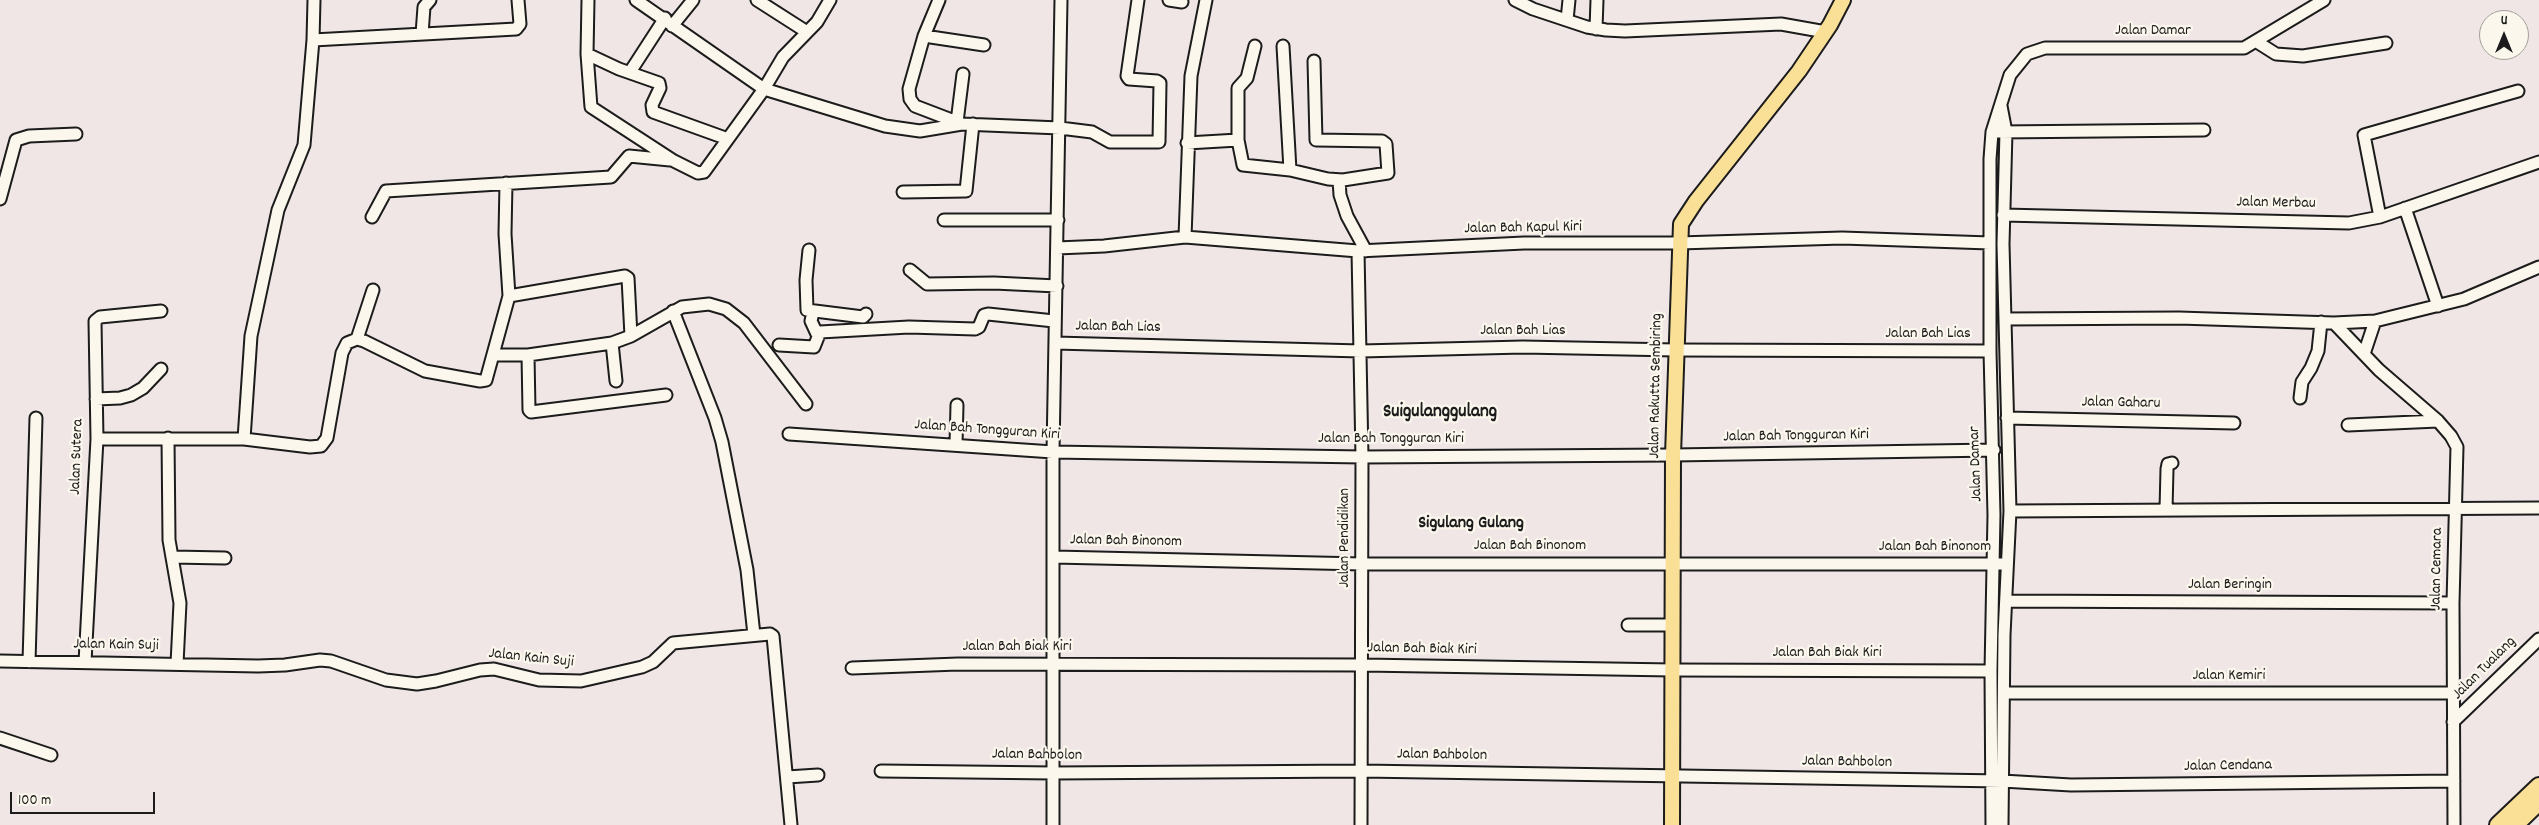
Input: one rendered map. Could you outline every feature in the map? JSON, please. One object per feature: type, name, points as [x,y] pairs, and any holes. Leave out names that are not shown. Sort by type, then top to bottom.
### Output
[{"type":"highway","points":[[2498,825],[2539,786]]},
{"type":"highway","points":[[2515,825],[2539,802]]},
{"type":"main road","name":"Jalan Rakutta Sembiring","points":[[1672,825],[1673,455],[1681,224],[1696,201],[1799,71],[1826,32],[1842,0]]},
{"type":"street","points":[[244,439],[251,336],[278,210],[304,145],[313,40],[314,0]]},
{"type":"street","points":[[422,34],[424,7],[430,0]]},
{"type":"street","points":[[313,40],[518,29],[520,24],[518,0]]},
{"type":"street","points":[[588,0],[587,54],[591,107],[695,173],[704,172],[764,89],[783,57],[822,15],[830,0]]},
{"type":"street","points":[[636,0],[764,89],[806,103],[902,129],[924,132],[964,123],[1060,128],[1092,132],[1110,142],[1160,142],[1160,83],[1157,81],[1129,79],[1127,76],[1138,0]]},
{"type":"street","points":[[630,72],[669,22],[693,0]]},
{"type":"street","points":[[757,0],[807,32]]},
{"type":"street","points":[[939,0],[924,36],[909,89],[910,99],[914,106],[964,123]]},
{"type":"street","points":[[1052,825],[1054,321],[1058,220],[1061,0]]},
{"type":"street","points":[[1169,0],[1182,2]]},
{"type":"street","points":[[1185,237],[1187,142],[1192,70],[1206,0]]},
{"type":"street","points":[[1516,0],[1566,20],[1596,29],[1625,31],[1781,24],[1826,32]]},
{"type":"street","points":[[1566,20],[1568,0]]},
{"type":"street","points":[[1596,29],[1597,0]]},
{"type":"street","name":"Jalan Damar","points":[[2002,825],[1997,781],[1991,671],[1994,450],[1990,351],[1990,243],[1992,132],[2010,75],[2027,54],[2045,48],[2244,48],[2258,42],[2324,0]]},
{"type":"street","points":[[924,36],[984,45]]},
{"type":"street","points":[[2258,42],[2276,54],[2303,56],[2386,43]]},
{"type":"street","points":[[1255,46],[1247,78],[1238,90],[1238,140],[1243,165],[1290,170],[1340,180],[1388,173],[1386,144],[1382,141],[1316,140],[1314,61]]},
{"type":"street","points":[[1283,46],[1290,170]]},
{"type":"street","points":[[587,54],[659,83],[660,88],[654,100],[652,112],[728,139]]},
{"type":"street","points":[[903,192],[966,190],[963,74]]},
{"type":"street","points":[[2380,217],[2364,136],[2518,91]]},
{"type":"street","name":"Jalan Damar","points":[[1992,825],[2004,693],[2006,564],[2010,511],[2003,215],[2006,132],[2001,104]]},
{"type":"street","points":[[1992,132],[2204,130]]},
{"type":"street","points":[[0,198],[16,140],[29,136],[76,134]]},
{"type":"street","points":[[1187,142],[1238,140]]},
{"type":"street","points":[[372,217],[386,191],[611,177],[624,159],[632,156],[674,161]]},
{"type":"street","name":"Jalan Merbau","points":[[2003,215],[2349,222],[2380,217],[2539,162]]},
{"type":"street","points":[[1340,180],[1340,195],[1362,251]]},
{"type":"street","points":[[96,439],[244,439],[310,447],[324,443],[328,438],[342,353],[347,344],[357,340],[364,341],[425,372],[480,381],[486,380],[509,296],[504,234],[506,183]]},
{"type":"street","points":[[2405,208],[2438,306]]},
{"type":"street","points":[[944,220],[1058,220]]},
{"type":"street","name":"Jalan Bah Kapul Kiri","points":[[1057,248],[1104,246],[1185,237],[1362,251],[1524,244],[1679,244],[1842,238],[1990,243]]},
{"type":"street","points":[[809,250],[806,280],[807,308],[809,312],[863,317],[866,314]]},
{"type":"street","name":"Jalan Pendidikan","points":[[1361,825],[1363,665],[1362,251]]},
{"type":"street","points":[[2006,320],[2178,318],[2334,323],[2375,321],[2464,300],[2539,267]]},
{"type":"street","points":[[910,270],[927,284],[994,283],[1056,286]]},
{"type":"street","points":[[509,296],[625,276],[628,278],[631,336]]},
{"type":"street","points":[[357,340],[374,290]]},
{"type":"street","points":[[494,356],[528,355],[612,343],[631,336],[673,311],[696,304],[709,304],[726,309],[744,324],[806,404]]},
{"type":"street","name":"Jalan Sutera","points":[[85,662],[96,439],[96,319],[161,311]]},
{"type":"street","points":[[673,311],[715,418],[722,442],[747,570],[754,635]]},
{"type":"street","points":[[779,345],[814,347],[817,345],[817,334],[811,321],[813,312]]},
{"type":"street","points":[[817,334],[820,332],[909,328],[975,329],[979,327],[984,315],[988,314],[1054,321]]},
{"type":"street","points":[[2364,354],[2375,321]]},
{"type":"street","points":[[2300,398],[2302,382],[2311,368],[2318,351],[2321,322]]},
{"type":"street","name":"Jalan Cemara","points":[[2334,323],[2379,370],[2438,421],[2451,436],[2457,447],[2453,603],[2454,825]]},
{"type":"street","points":[[612,343],[616,381]]},
{"type":"street","name":"Jalan Bah Lias","points":[[1055,343],[1361,351],[1523,348],[1990,351]]},
{"type":"street","points":[[528,355],[528,410],[531,412],[666,395]]},
{"type":"street","points":[[96,399],[120,398],[131,395],[143,388],[161,369]]},
{"type":"street","points":[[956,445],[958,404]]},
{"type":"street","points":[[29,662],[36,418]]},
{"type":"street","name":"Jalan Gaharu","points":[[2007,418],[2234,423]]},
{"type":"street","points":[[2348,425],[2438,421]]},
{"type":"street","points":[[2451,436],[2460,427]]},
{"type":"street","name":"Jalan Bah Tongguran Kiri","points":[[789,434],[1053,452],[1362,457],[1994,450]]},
{"type":"street","points":[[168,438],[169,540],[180,603],[177,664]]},
{"type":"street","points":[[2166,510],[2167,466],[2172,463]]},
{"type":"street","points":[[2010,511],[2539,508]]},
{"type":"street","name":"Jalan Bah Binonom","points":[[1054,557],[1362,564],[2006,564]]},
{"type":"street","points":[[172,558],[225,558]]},
{"type":"street","name":"Jalan Beringin","points":[[2006,601],[2453,603]]},
{"type":"street","points":[[1628,624],[1673,625]]},
{"type":"street","name":"Jalan Kain Suji","points":[[0,661],[282,665],[320,660],[331,661],[386,680],[417,684],[486,670],[539,680],[581,681],[642,667],[652,662],[673,643],[754,635],[773,636],[791,825]]},
{"type":"street","points":[[1992,635],[2004,635]]},
{"type":"street","name":"Jalan Tualang","points":[[2453,722],[2539,638]]},
{"type":"street","name":"Jalan Bah Biak Kiri","points":[[852,668],[958,664],[1363,665],[1672,670],[1991,671]]},
{"type":"street","name":"Jalan Kemiri","points":[[2004,693],[2454,693]]},
{"type":"street","points":[[0,738],[50,755]]},
{"type":"street","name":"Jalan Bahbolon","points":[[881,771],[1053,773],[1362,771],[1997,781]]},
{"type":"street","points":[[787,777],[818,775]]},
{"type":"street","name":"Jalan Cendana","points":[[1997,781],[2071,785],[2454,781]]},
{"type":"district","name":"Suigulanggulang","points":[[1440,413]]},
{"type":"district","name":"Sigulang Gulang","points":[[1471,525]]}]
